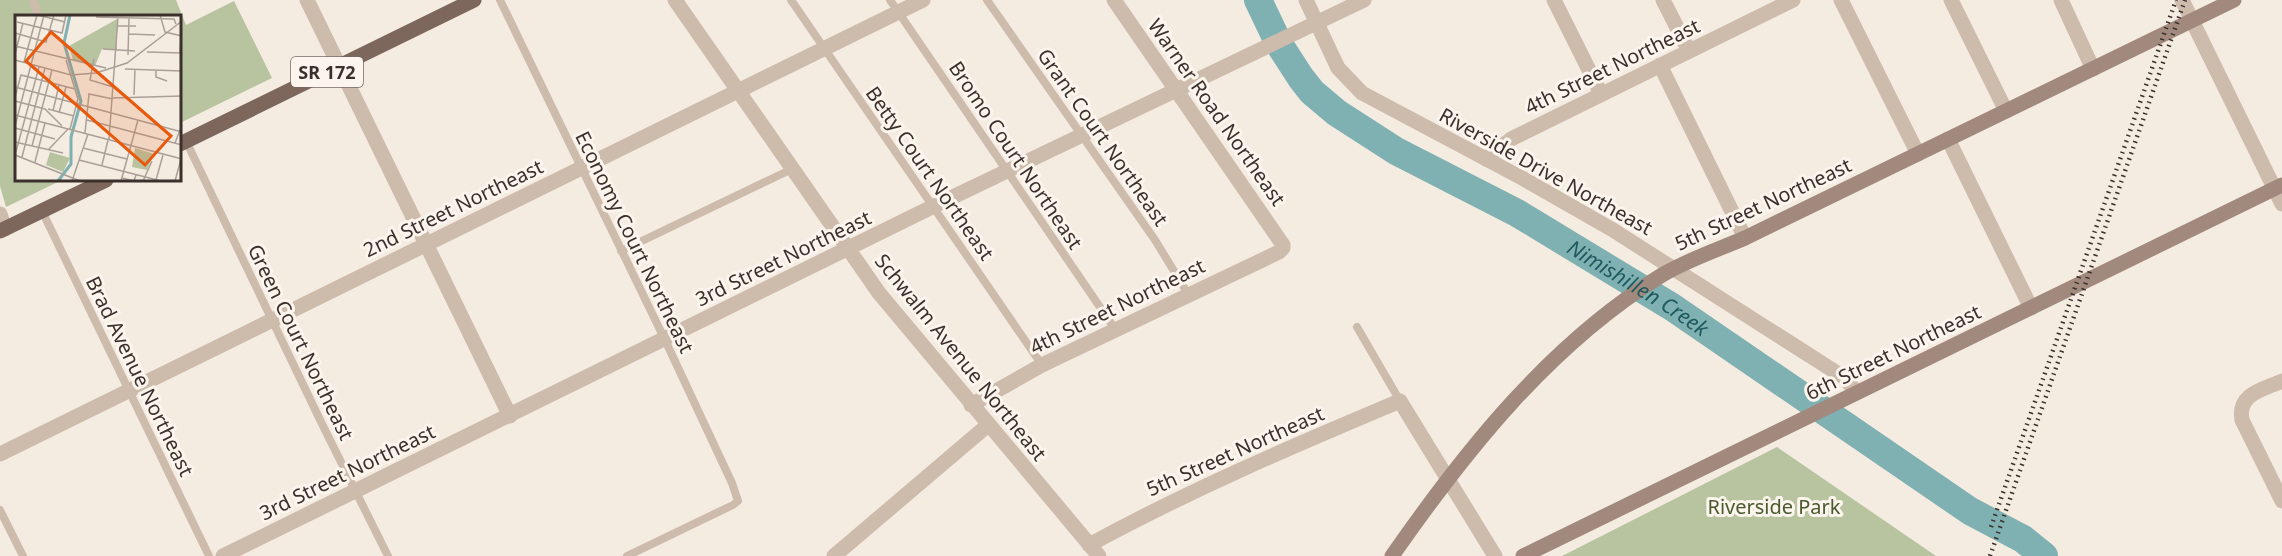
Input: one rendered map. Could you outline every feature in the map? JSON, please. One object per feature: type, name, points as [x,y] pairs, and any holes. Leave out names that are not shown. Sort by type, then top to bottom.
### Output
[{"type":"main road","name":"SR 172","points":[[183,142],[474,0]]},
{"type":"main road","name":"5th Street Northeast","points":[[1392,556],[1513,400],[1608,314],[1668,272],[1745,238],[2234,0]]},
{"type":"main road","points":[[1,223],[42,211],[98,182]]},
{"type":"main road","name":"6th Street Northeast","points":[[1522,556],[2278,186]]},
{"type":"street","points":[[307,0],[510,416]]},
{"type":"street","name":"Schwalm Avenue Northeast","points":[[675,0],[847,250],[971,405],[1094,550]]},
{"type":"street","name":"2nd Street Northeast","points":[[0,454],[825,49],[894,6],[923,0]]},
{"type":"street","name":"Warner Road Northeast","points":[[1114,0],[1283,244],[1283,248]]},
{"type":"street","name":"Riverside Drive Northeast","points":[[1306,0],[1311,26],[1338,68],[1362,93],[1593,219],[1668,272],[1845,378],[1852,394]]},
{"type":"street","name":"3rd Street Northeast","points":[[224,556],[934,206],[1364,0]]},
{"type":"street","points":[[1554,0],[1601,94]]},
{"type":"street","points":[[1663,0],[1689,51]]},
{"type":"street","name":"4th Street Northeast","points":[[1486,159],[1511,139],[1792,0]]},
{"type":"street","points":[[1841,0],[1918,154]]},
{"type":"street","points":[[1951,0],[2006,111]]},
{"type":"street","points":[[2061,0],[2093,69]]},
{"type":"street","points":[[2182,0],[2278,186],[2282,204]]},
{"type":"street","points":[[1660,65],[1745,238]]},
{"type":"street","points":[[1948,139],[2031,308]]},
{"type":"street","name":"4th Street Northeast","points":[[971,405],[1042,365],[1279,252],[1283,248]]},
{"type":"street","points":[[2282,381],[2247,398],[2240,410],[2242,420],[2282,501]]},
{"type":"street","points":[[1400,401],[1495,556]]},
{"type":"street","name":"5th Street Northeast","points":[[1094,550],[1147,513],[1249,465],[1400,401]]},
{"type":"street","points":[[834,556],[988,425]]},
{"type":"lane","points":[[33,0],[38,15]]},
{"type":"lane","name":"Economy Court Northeast","points":[[500,0],[665,340],[732,483],[738,501],[734,505],[627,556]]},
{"type":"lane","name":"Betty Court Northeast","points":[[791,0],[1042,365]]},
{"type":"lane","name":"Grant Court Northeast","points":[[987,0],[1155,240],[1188,294]]},
{"type":"lane","name":"Bromo Court Northeast","points":[[894,6],[1115,329]]},
{"type":"lane","name":"Green Court Northeast","points":[[183,142],[388,556]]},
{"type":"lane","points":[[621,251],[792,169]]},
{"type":"lane","name":"Brad Avenue Northeast","points":[[42,211],[209,556]]},
{"type":"lane","points":[[1357,327],[1400,401]]},
{"type":"lane","points":[[0,510],[23,556]]},
{"type":"green space","points":[[0,0],[176,0],[182,15],[15,15],[15,182],[58,182],[6,207],[0,186]]},
{"type":"green space","points":[[234,1],[272,78],[182,122],[182,15],[186,25]]},
{"type":"green space","name":"Riverside Park","points":[[1777,447],[1936,556],[1562,556]]},
{"type":"waterway","name":"Nimishillen Creek","points":[[1258,0],[1279,44],[1301,78],[1312,92],[1337,113],[1396,151],[1517,213],[1672,307],[1970,511],[2023,539],[2044,556]]},
{"type":"railway","points":[[1991,527],[2176,0]]},
{"type":"railway","points":[[1990,556],[2185,0]]}]
